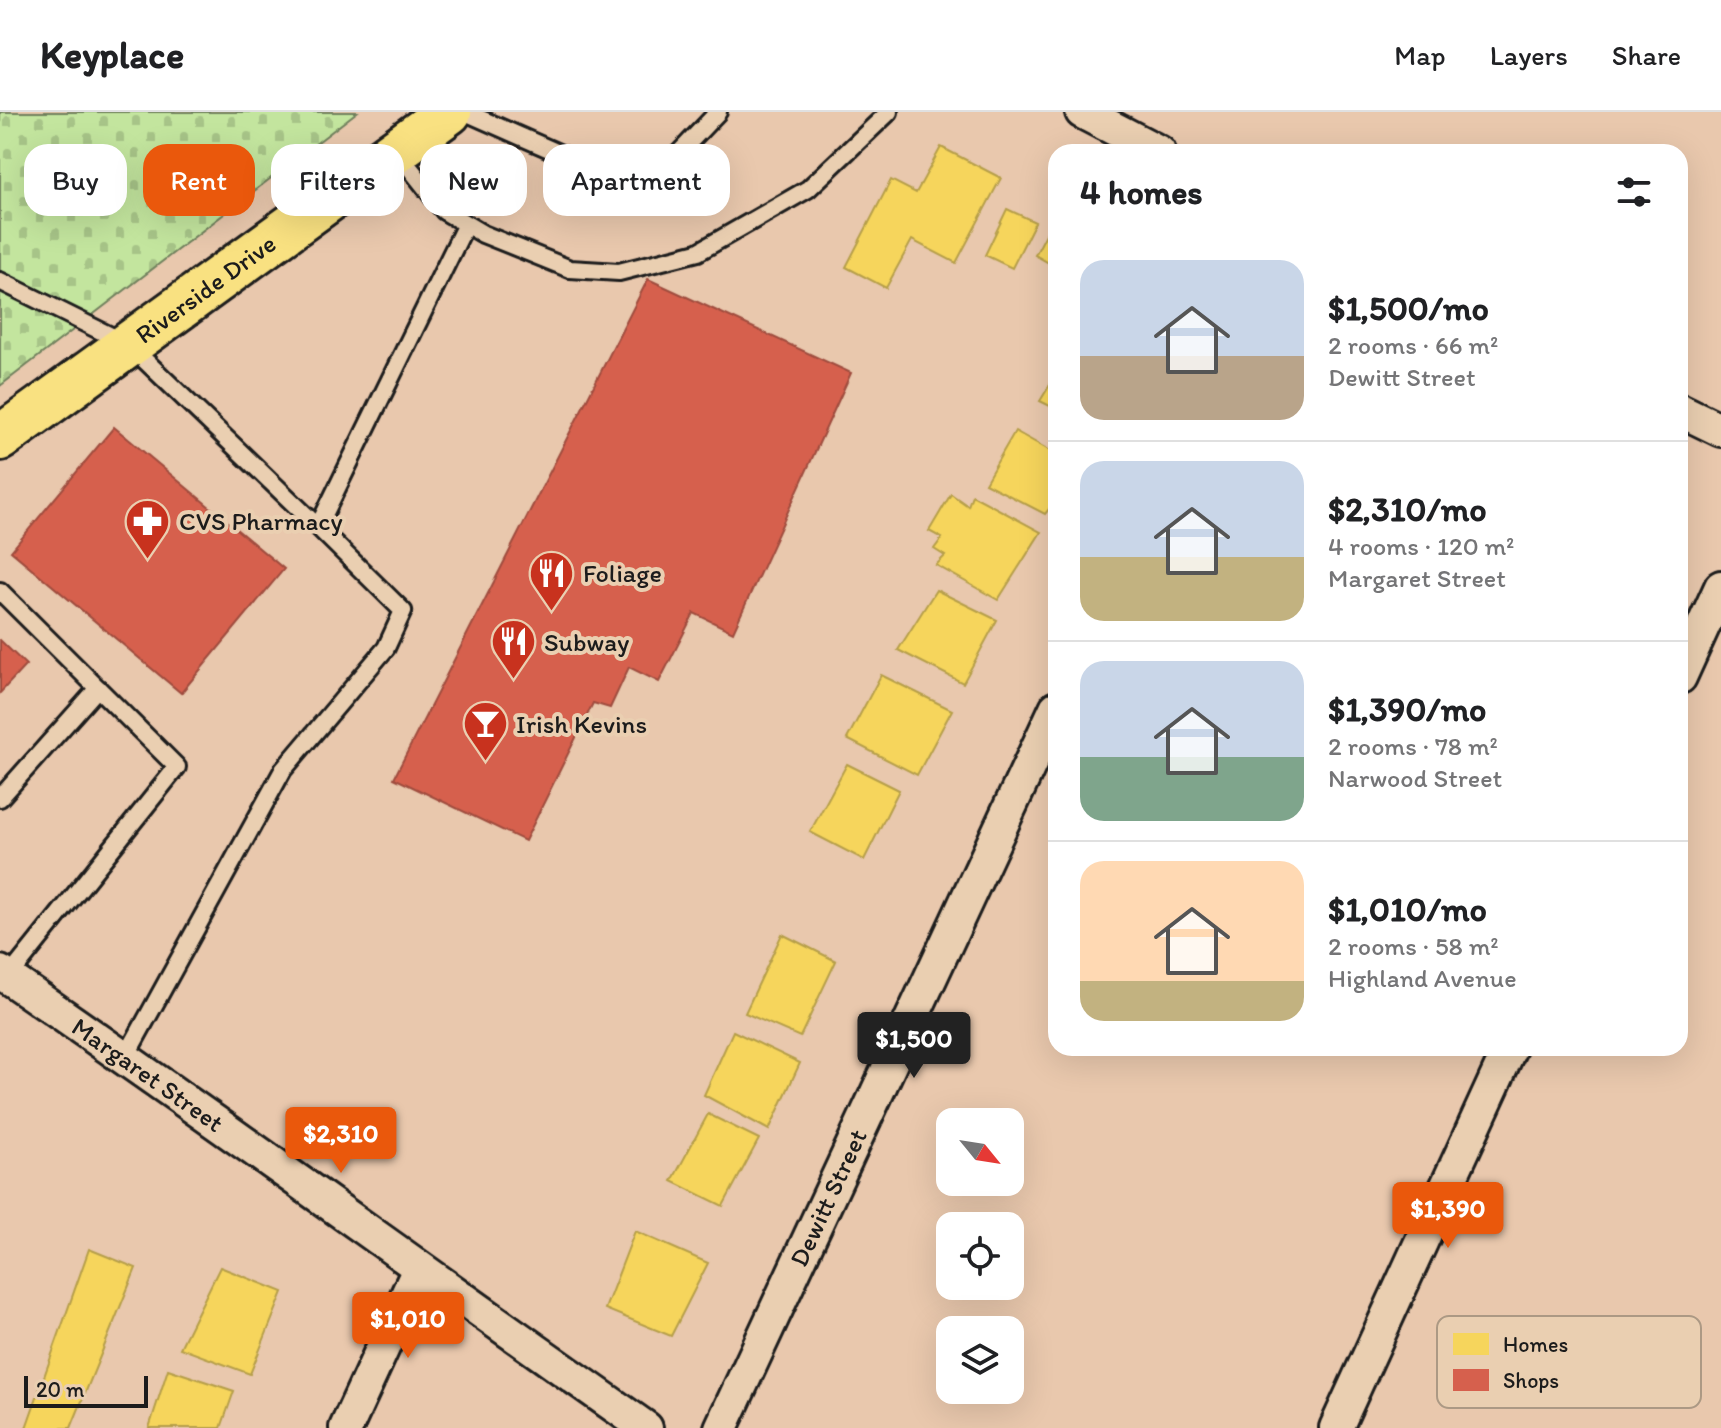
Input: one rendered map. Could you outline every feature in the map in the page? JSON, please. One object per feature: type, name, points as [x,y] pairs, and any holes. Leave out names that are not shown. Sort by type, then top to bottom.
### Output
[{"type":"main road","name":"Riverside Drive","points":[[404,145],[449,112]]},
{"type":"main road","name":"Riverside Drive","points":[[0,438],[307,216]]},
{"type":"street","points":[[1082,112],[1144,144]]},
{"type":"street","points":[[1688,414],[1721,430]]},
{"type":"street","points":[[1688,659],[1721,587]]},
{"type":"street","name":"Dewitt Street","points":[[721,1428],[1048,725]]},
{"type":"street","name":"Margaret Street","points":[[4,975],[646,1428]]},
{"type":"street","points":[[1336,1428],[1506,1056]]},
{"type":"street","points":[[346,1428],[419,1269]]},
{"type":"lane","points":[[465,112],[611,176],[660,173],[718,112]]},
{"type":"lane","points":[[404,161],[444,211],[466,224],[570,269],[619,272],[698,252],[808,189],[889,112]]},
{"type":"lane","points":[[318,527],[466,224]]},
{"type":"lane","points":[[0,281],[129,345],[403,611],[386,648],[283,770],[125,1058]]},
{"type":"lane","points":[[0,591],[177,767],[4,975]]},
{"type":"lane","points":[[0,798],[98,688]]},
{"type":"green space","points":[[0,112],[357,112],[315,144],[271,144],[271,178],[255,190],[255,144],[143,144],[143,216],[221,216],[0,386]]},
{"type":"building: Homes","points":[[941,147],[1001,178],[956,263],[912,240],[886,288],[846,267],[891,180],[916,193]]},
{"type":"building: Homes","points":[[1007,209],[1035,222],[1012,268],[985,255]]},
{"type":"building: Homes","points":[[1048,230],[1048,262],[1035,255]]},
{"type":"building: Homes","points":[[1048,388],[1048,405],[1040,401]]},
{"type":"building: Homes","points":[[1015,431],[1048,450],[1048,510],[1045,514],[985,483]]},
{"type":"building: Homes","points":[[951,494],[968,506],[972,495],[1041,532],[998,600],[936,565],[945,556],[934,549],[942,538],[929,531]]},
{"type":"building: Homes","points":[[936,590],[997,620],[963,683],[898,650]]},
{"type":"building: Homes","points":[[881,675],[952,710],[917,775],[847,739]]},
{"type":"building: Homes","points":[[847,764],[899,790],[864,860],[810,832]]},
{"type":"building: Homes","points":[[782,934],[836,961],[800,1037],[745,1013]]},
{"type":"building: Homes","points":[[733,1031],[800,1063],[769,1130],[704,1095]]},
{"type":"building: Homes","points":[[708,1114],[759,1139],[723,1206],[672,1181]]},
{"type":"building: Homes","points":[[635,1231],[708,1263],[671,1336],[605,1309]]},
{"type":"building: Homes","points":[[89,1249],[136,1268],[71,1428],[26,1428]]},
{"type":"building: Homes","points":[[220,1267],[283,1292],[250,1374],[180,1348]]},
{"type":"building: Homes","points":[[168,1369],[234,1391],[221,1428],[149,1428]]},
{"type":"building: Shops","points":[[648,279],[851,373],[733,632],[694,613],[659,682],[629,667],[610,708],[593,703],[525,841],[394,778]]},
{"type":"building: Shops","name":"CVS Pharmacy","points":[[114,427],[284,569],[181,693],[11,551]]},
{"type":"building: Shops","points":[[0,640],[26,665],[0,693]]},
{"type":"place","name":"CVS Pharmacy","points":[[148,560]]},
{"type":"place","name":"Foliage","points":[[552,612]]},
{"type":"place","name":"Subway","points":[[513,681]]},
{"type":"place","name":"Irish Kevins","points":[[485,763]]}]
